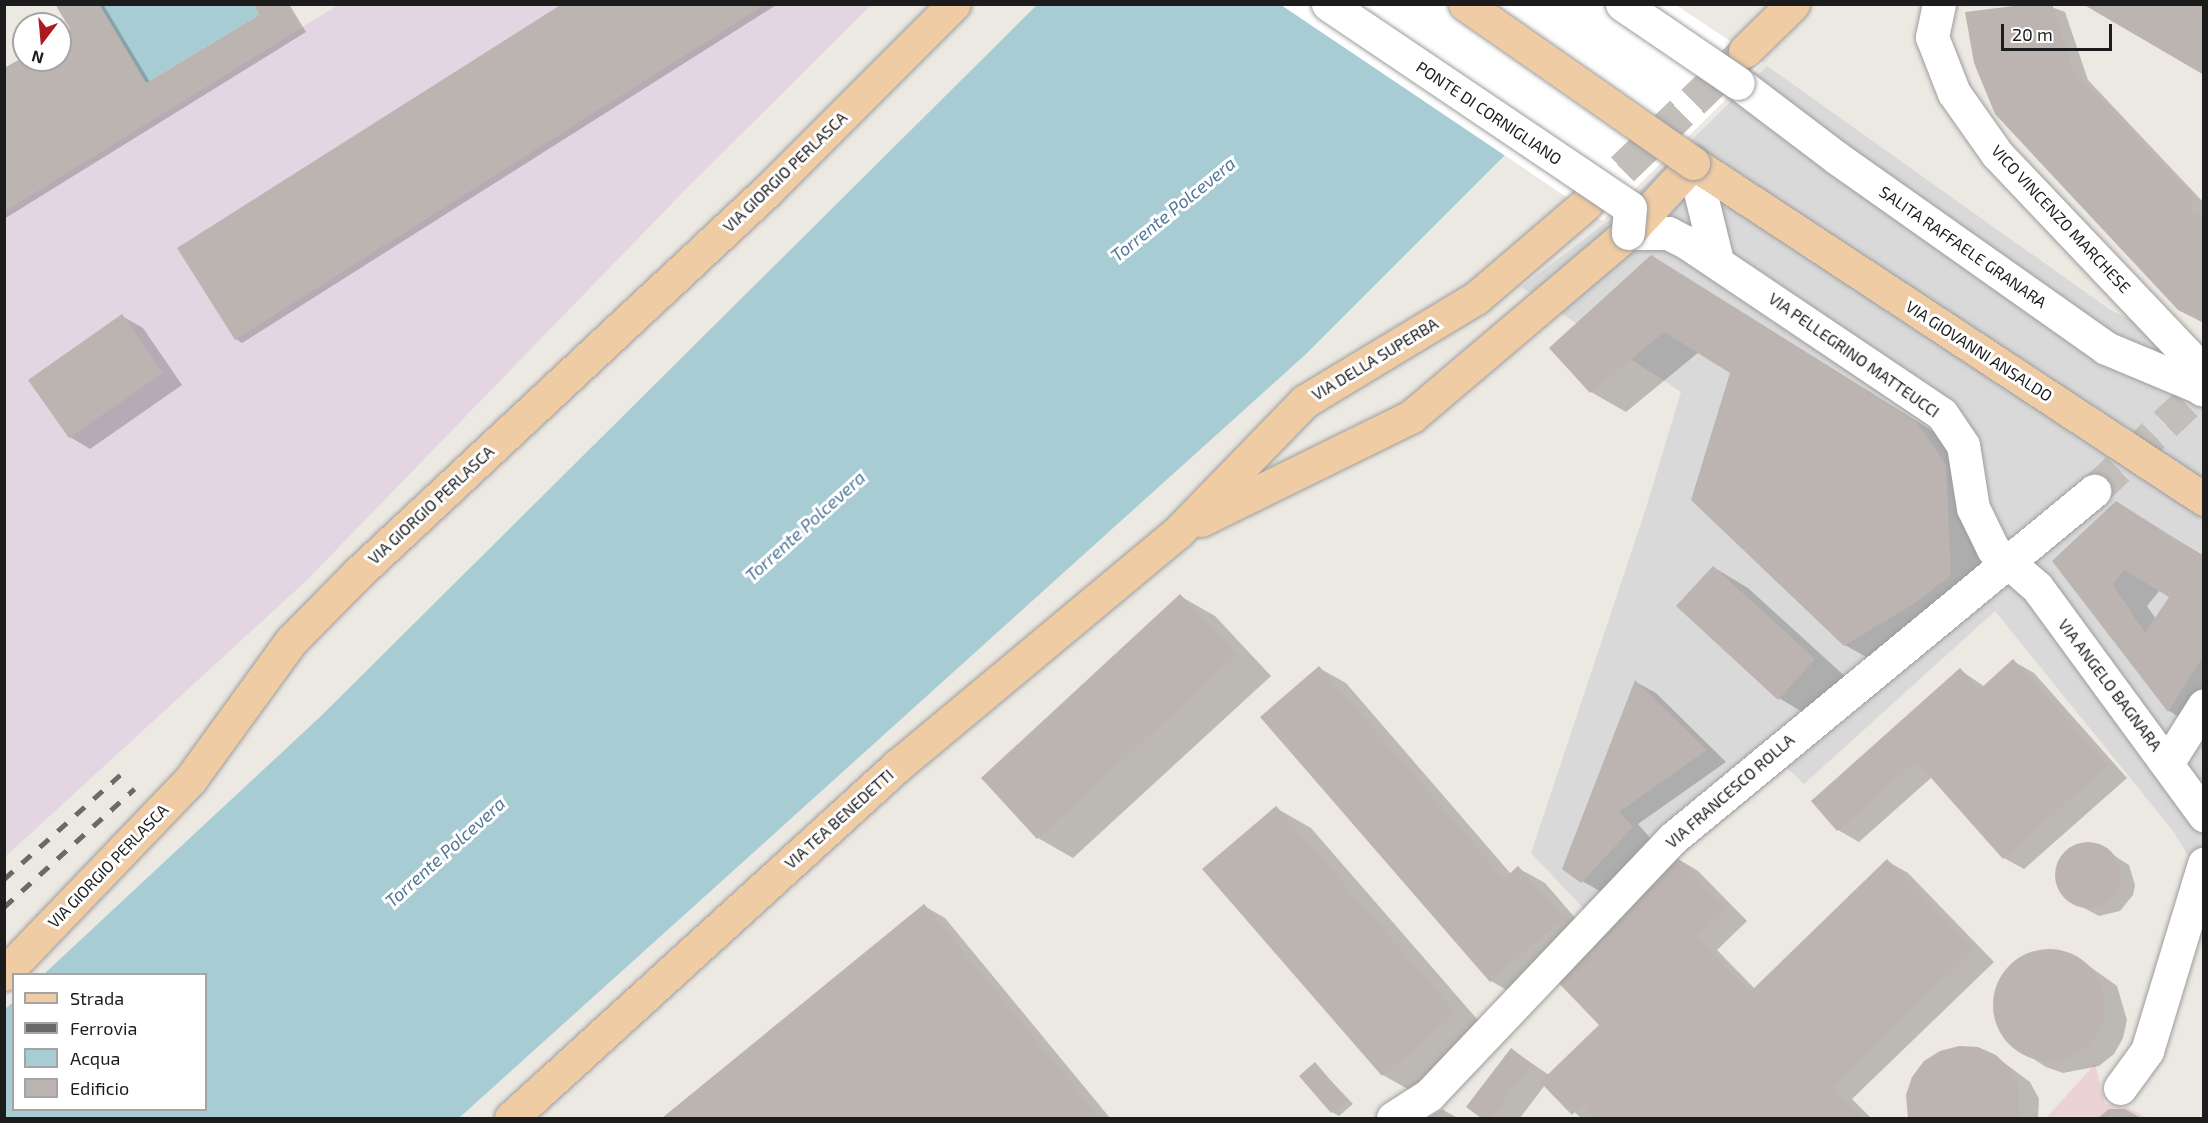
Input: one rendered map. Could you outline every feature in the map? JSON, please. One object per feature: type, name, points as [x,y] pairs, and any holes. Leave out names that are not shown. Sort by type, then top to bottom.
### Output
[{"type":"main road","name":"VIA GIORGIO PERLASCA","points":[[892,67],[926,4]]},
{"type":"main road","name":"VIA GIORGIO PERLASCA","points":[[4,974],[190,780],[291,641],[358,573],[767,191],[954,4]]},
{"type":"main road","points":[[1178,532],[1412,416],[1628,233],[1693,163],[1466,4]]},
{"type":"main road","points":[[1745,51],[1793,4]]},
{"type":"main road","name":"VIA GIOVANNI ANSALDO","points":[[1693,163],[2204,499]]},
{"type":"main road","name":"VIA DELLA SUPERBA","points":[[1178,532],[1305,401],[1476,298],[1587,203]]},
{"type":"main road","name":"VIA TEA BENEDETTI","points":[[511,1119],[897,766],[1178,532]]},
{"type":"street","name":"PONTE DI CORNIGLIANO","points":[[1328,4],[1630,208],[1628,233]]},
{"type":"street","name":"SALITA RAFFAELE GRANARA","points":[[1622,4],[1738,83],[1837,158],[2106,348],[2197,394]]},
{"type":"street","name":"VICO VINCENZO MARCHESE","points":[[1939,4],[1932,37],[1954,93],[1997,154],[2196,364],[2197,394]]},
{"type":"street","points":[[1693,163],[1717,261]]},
{"type":"street","name":"VIA PELLEGRINO MATTEUCCI","points":[[1628,233],[1668,233],[1717,261],[1942,414],[1963,445],[1973,508],[1993,549],[2008,565]]},
{"type":"street","name":"VIA FRANCESCO ROLLA","points":[[1393,1119],[1429,1095],[1673,838],[1747,774],[2008,565],[2094,491]]},
{"type":"street","name":"VIA ANGELO BAGNARA","points":[[2008,565],[2037,587],[2168,762],[2204,814]]},
{"type":"street","points":[[2168,762],[2204,705]]},
{"type":"street","points":[[2120,1088],[2148,1051],[2204,863]]},
{"type":"shaded area","points":[[338,5],[871,5],[685,190],[306,581],[5,857],[5,211]]},
{"type":"shaded area","points":[[1767,66],[2109,309],[2203,353],[2203,880],[2173,831],[1995,611],[1804,784],[1787,768],[1678,858],[1603,929],[1531,853],[1647,505],[1681,392],[1521,287],[1612,218]]},
{"type":"shaded area","points":[[2095,1064],[2105,1104],[2127,1107],[2147,1118],[2046,1118]]},
{"type":"water","points":[[99,5],[253,5],[259,15],[146,83]]},
{"type":"water","name":"Torrente Polcevera","points":[[1037,5],[1655,5],[1306,354],[459,1118],[5,1118],[4,1010],[12,1003],[12,1111],[207,1111],[207,973],[45,973],[321,716]]},
{"type":"pier","points":[[1281,5],[1676,5],[1763,63],[1602,221]]},
{"type":"building","points":[[55,4],[99,4],[146,83],[259,15],[253,4],[286,4],[301,28],[4,212],[4,68],[12,64],[12,72],[72,72],[72,12],[60,12]]},
{"type":"building","points":[[562,4],[766,4],[235,340],[177,248]]},
{"type":"building","points":[[2030,4],[2052,4],[2074,71],[2193,197],[2191,211],[2204,220],[2204,323],[2178,310],[1995,114],[1974,63],[1965,12]]},
{"type":"building","points":[[2087,4],[2204,4],[2204,75],[2086,6]]},
{"type":"building","points":[[1651,255],[1916,421],[1946,465],[1951,575],[1918,601],[1844,646],[1691,500],[1730,373],[1664,332],[1590,393],[1549,348]]},
{"type":"building","points":[[122,314],[163,373],[69,438],[28,380]]},
{"type":"building","points":[[2116,501],[2204,557],[2204,655],[2168,712],[2052,561]],"holes":[[[2124,570],[2169,597],[2145,633],[2113,585]]]},
{"type":"building","points":[[1713,566],[1815,659],[1778,700],[1676,606]]},
{"type":"building","points":[[1180,594],[1237,655],[1037,839],[981,778]]},
{"type":"building","points":[[2013,659],[2108,765],[2003,859],[1916,761],[1837,831],[1811,801],[1960,668],[1979,690]]},
{"type":"building","points":[[1319,666],[1504,879],[1518,866],[1564,918],[1490,982],[1260,717]]},
{"type":"building","points":[[1635,680],[1707,750],[1619,812],[1633,827],[1581,883],[1562,869]]},
{"type":"building","points":[[1276,806],[1456,1013],[1382,1076],[1202,869]]},
{"type":"building","points":[[2094,842],[2112,851],[2119,862],[2121,875],[2119,888],[2112,899],[2101,906],[2082,908],[2064,899],[2057,888],[2055,869],[2064,851],[2075,844]]},
{"type":"building","points":[[1678,858],[1727,909],[1697,937],[1750,992],[1887,859],[1975,949],[1833,1086],[1864,1118],[1595,1118],[1582,1105],[1572,1115],[1540,1082],[1599,1025],[1553,977]]},
{"type":"building","points":[[924,904],[1100,1118],[662,1118]]},
{"type":"building","points":[[2049,949],[2071,953],[2089,965],[2101,983],[2105,1005],[2101,1027],[2089,1045],[2071,1057],[2049,1061],[2027,1057],[2009,1045],[1997,1027],[1993,1005],[1997,983],[2009,965],[2027,953]]},
{"type":"building","points":[[1959,1046],[1978,1047],[1996,1055],[2010,1069],[2019,1086],[2019,1118],[1908,1118],[1906,1095],[1912,1077],[1924,1061],[1940,1051]]},
{"type":"building","points":[[1511,1048],[1532,1064],[1491,1118],[1481,1118],[1466,1107]]},
{"type":"building","points":[[1315,1062],[1347,1100],[1331,1113],[1299,1076]]},
{"type":"building","points":[[1443,1109],[1450,1118],[1428,1118]]},
{"type":"building","points":[[2109,1109],[2125,1109],[2141,1118],[2098,1118]]},
{"type":"tunnel","points":[[1587,203],[1744,52]]},
{"type":"tunnel","points":[[2094,491],[2186,404]]},
{"type":"railway","points":[[4,879],[120,775]]},
{"type":"railway","points":[[4,907],[134,789]]}]
